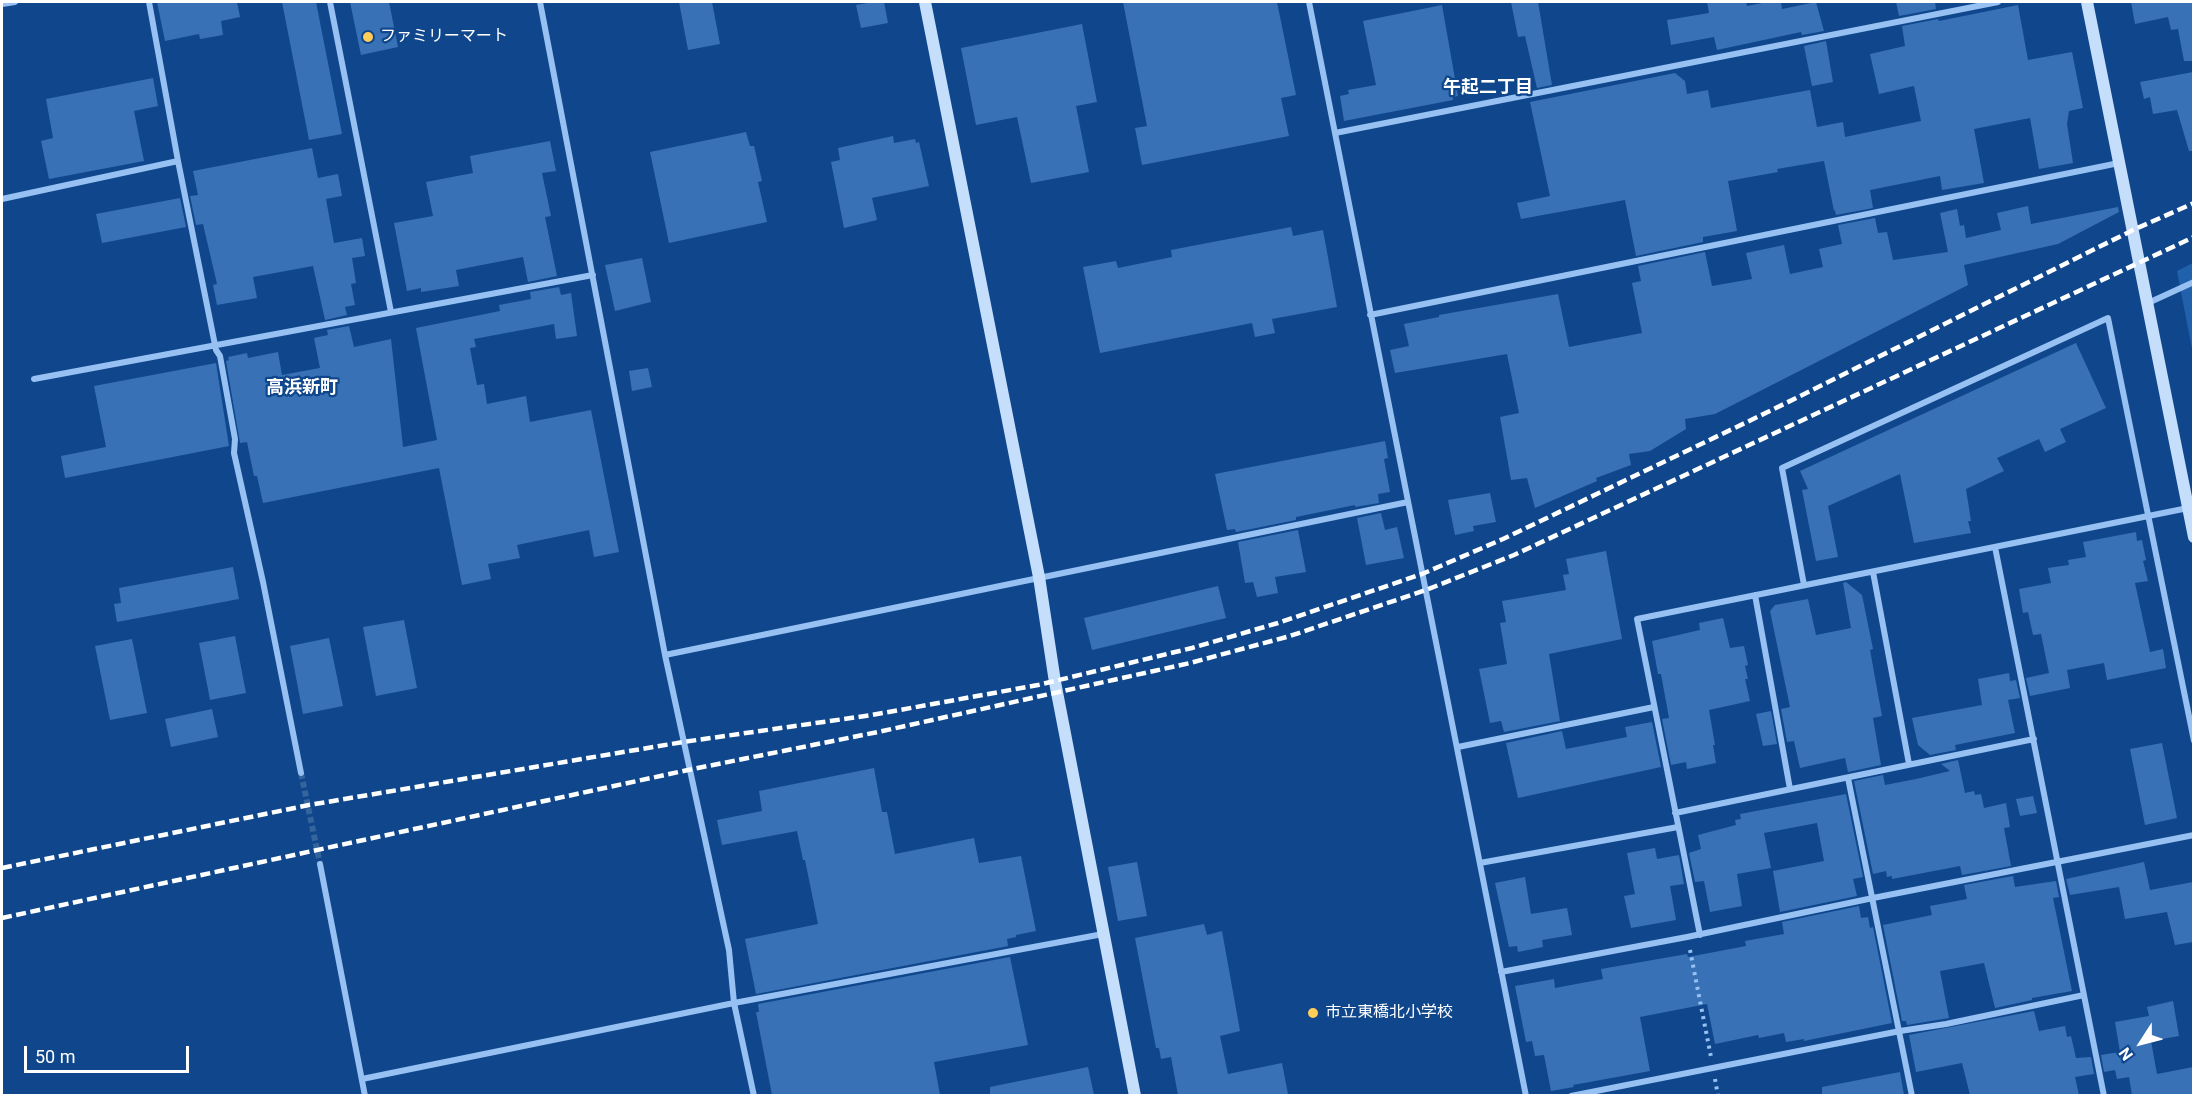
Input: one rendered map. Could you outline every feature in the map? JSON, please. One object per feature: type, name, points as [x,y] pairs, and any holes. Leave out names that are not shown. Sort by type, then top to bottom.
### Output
[{"type":"street","points":[[2,4],[15,2]]},
{"type":"street","points":[[149,2],[178,161],[215,345],[220,356],[233,429],[234,453],[302,773]]},
{"type":"street","points":[[330,2],[391,312]]},
{"type":"street","points":[[540,2],[665,655],[729,950],[734,1003],[754,1095]]},
{"type":"street","points":[[925,2],[1039,577],[1055,682],[1106,934],[1135,1095]]},
{"type":"street","points":[[1310,2],[1370,315],[1527,1095]]},
{"type":"street","points":[[1335,133],[1998,2]]},
{"type":"street","points":[[2087,2],[2193,537]]},
{"type":"street","points":[[2,199],[178,161]]},
{"type":"street","points":[[1370,315],[2119,163]]},
{"type":"street","points":[[34,379],[593,275]]},
{"type":"street","points":[[2147,303],[2193,282]]},
{"type":"street","points":[[1804,585],[1782,468],[2108,318],[2193,741]]},
{"type":"street","points":[[665,655],[1408,502]]},
{"type":"street","points":[[1700,934],[1637,620],[2188,508]]},
{"type":"street","points":[[1995,547],[2104,1095]]},
{"type":"street","points":[[1873,572],[1909,764]]},
{"type":"street","points":[[1755,595],[1790,789]]},
{"type":"street","points":[[1458,747],[1654,706]]},
{"type":"street","points":[[1675,813],[2034,739]]},
{"type":"street","points":[[1848,778],[1912,1095]]},
{"type":"street","points":[[1480,863],[1678,826]]},
{"type":"street","points":[[1501,972],[2193,835]]},
{"type":"street","points":[[320,864],[365,1095]]},
{"type":"street","points":[[362,1078],[734,1003],[1106,934]]},
{"type":"street","points":[[1570,1095],[1946,1024],[2084,995]]},
{"type":"path","points":[[1687,937],[1718,1095]]},
{"type":"shaded area","points":[[2193,263],[2193,354],[2177,271]]},
{"type":"building","points":[[157,2],[237,2],[240,17],[221,21],[223,35],[200,39],[199,34],[165,41]]},
{"type":"building","points":[[282,2],[316,2],[342,134],[309,140]]},
{"type":"building","points":[[350,2],[389,2],[398,47],[361,55]]},
{"type":"building","points":[[679,2],[712,2],[720,44],[688,50]]},
{"type":"building","points":[[884,2],[888,23],[861,28],[856,5]]},
{"type":"building","points":[[1123,2],[1277,2],[1296,95],[1281,98],[1289,136],[1142,165],[1135,128],[1147,126]]},
{"type":"building","points":[[1511,2],[1538,2],[1552,85],[1537,88],[1525,36],[1518,37]]},
{"type":"building","points":[[1707,2],[1746,2],[1747,6],[1781,2],[1782,9],[1816,2],[1824,31],[1802,35],[1801,32],[1717,50],[1714,37],[1671,45],[1667,20],[1709,13]]},
{"type":"building","points":[[1896,2],[1935,2],[1936,9],[1899,16]]},
{"type":"building","points":[[2131,2],[2193,2],[2193,61],[2184,61],[2178,29],[2171,30],[2168,17],[2135,24]]},
{"type":"building","points":[[1442,5],[1458,96],[1453,97],[1453,100],[1344,121],[1340,96],[1349,94],[1348,90],[1376,85],[1363,21]]},
{"type":"building","points":[[2018,5],[2028,60],[2072,52],[2083,108],[2069,111],[2067,124],[2073,163],[2039,169],[2030,118],[1974,129],[1984,183],[1942,190],[1940,176],[1870,190],[1873,208],[1836,215],[1824,161],[1777,169],[1778,172],[1728,181],[1737,231],[1703,237],[1703,242],[1636,256],[1625,200],[1521,219],[1517,203],[1550,196],[1530,102],[1675,73],[1685,81],[1687,94],[1708,90],[1711,108],[1810,90],[1817,127],[1843,122],[1845,137],[1921,121],[1914,86],[1879,94],[1870,54],[1905,46],[1902,26]]},
{"type":"building","points":[[1082,24],[1097,102],[1076,106],[1089,172],[1031,183],[1017,117],[976,125],[961,48]]},
{"type":"building","points":[[1826,41],[1833,82],[1812,86],[1804,46]]},
{"type":"building","points":[[2193,72],[2193,151],[2189,151],[2177,110],[2153,114],[2150,97],[2144,99],[2140,82]]},
{"type":"building","points":[[153,78],[158,106],[134,111],[144,161],[49,179],[41,141],[53,138],[46,99]]},
{"type":"building","points":[[746,132],[750,146],[754,146],[762,181],[758,182],[767,222],[669,243],[650,152]]},
{"type":"building","points":[[893,136],[894,143],[915,139],[916,143],[919,142],[929,186],[872,198],[877,220],[844,228],[831,162],[840,160],[838,148]]},
{"type":"building","points":[[550,141],[556,171],[542,173],[551,216],[545,217],[557,276],[528,282],[523,257],[456,270],[459,286],[421,292],[421,288],[407,291],[394,223],[433,216],[426,182],[473,173],[470,156]]},
{"type":"building","points":[[312,148],[318,178],[338,174],[342,196],[326,199],[334,243],[362,238],[365,256],[352,258],[356,283],[351,284],[355,305],[345,307],[347,315],[325,320],[313,266],[253,277],[257,298],[217,305],[213,285],[217,284],[203,224],[196,225],[190,196],[198,195],[193,171]]},
{"type":"building","points":[[180,198],[186,227],[102,243],[96,214]]},
{"type":"building","points":[[2028,206],[2031,224],[2118,207],[2119,212],[2058,244],[1964,265],[1968,285],[1715,414],[1685,419],[1686,429],[1650,451],[1629,454],[1631,465],[1596,478],[1597,481],[1535,508],[1527,478],[1511,480],[1500,417],[1519,413],[1507,354],[1395,373],[1390,350],[1409,346],[1404,324],[1439,317],[1439,315],[1558,294],[1569,347],[1642,333],[1632,283],[1641,281],[1638,266],[1705,252],[1712,286],[1752,279],[1746,253],[1784,245],[1790,274],[1823,267],[1819,249],[1842,244],[1838,225],[1875,218],[1878,233],[1887,232],[1893,260],[1948,252],[1940,213],[1957,209],[1960,226],[1964,225],[1966,238],[2001,230],[1997,213]]},
{"type":"building","points":[[1291,227],[1293,236],[1323,230],[1337,307],[1272,319],[1275,333],[1255,337],[1252,323],[1100,353],[1083,267],[1116,261],[1118,268],[1172,257],[1171,250]]},
{"type":"building","points":[[642,258],[651,302],[615,311],[605,265]]},
{"type":"building","points":[[559,287],[561,295],[571,293],[577,336],[556,339],[554,324],[474,339],[476,347],[470,348],[477,385],[484,384],[487,404],[526,396],[530,422],[591,410],[619,552],[594,557],[589,530],[517,545],[520,558],[488,564],[491,579],[462,585],[439,468],[263,503],[257,476],[254,476],[247,442],[240,443],[226,361],[229,360],[228,357],[247,353],[248,358],[278,352],[282,375],[320,368],[314,338],[328,335],[327,330],[349,326],[354,347],[391,339],[403,447],[437,440],[416,328],[500,311],[499,305],[531,299],[530,292]]},
{"type":"building","points":[[2076,343],[2106,408],[2060,429],[2066,442],[2045,452],[2039,439],[1997,458],[2004,471],[1966,489],[1971,533],[1914,543],[1900,474],[1828,506],[1838,557],[1816,561],[1802,490],[1808,489],[1800,471]]},
{"type":"building","points":[[216,363],[229,446],[65,478],[61,456],[106,447],[94,386]]},
{"type":"building","points":[[648,368],[652,387],[632,391],[629,371]]},
{"type":"building","points":[[1385,441],[1388,458],[1384,459],[1390,492],[1378,494],[1379,503],[1355,507],[1355,505],[1236,532],[1235,529],[1227,530],[1215,474]]},
{"type":"building","points":[[1490,493],[1496,522],[1473,526],[1474,531],[1455,535],[1448,500]]},
{"type":"building","points":[[1381,513],[1385,530],[1397,527],[1404,558],[1366,565],[1357,518]]},
{"type":"building","points":[[1298,530],[1306,572],[1275,577],[1278,593],[1257,597],[1253,582],[1245,583],[1238,542]]},
{"type":"building","points":[[2136,532],[2137,541],[2142,540],[2146,560],[2143,561],[2148,581],[2135,583],[2150,652],[2163,649],[2166,668],[2107,680],[2104,663],[2067,670],[2070,688],[2030,696],[2026,678],[2049,673],[2041,634],[2033,635],[2028,612],[2023,613],[2019,589],[2051,583],[2048,568],[2069,565],[2068,560],[2086,557],[2083,542]]},
{"type":"building","points":[[1606,551],[1622,639],[1549,654],[1560,721],[1504,732],[1501,721],[1490,723],[1479,669],[1507,664],[1500,623],[1506,622],[1502,601],[1566,590],[1563,575],[1569,574],[1566,559]]},
{"type":"building","points":[[233,567],[239,599],[117,622],[114,604],[121,603],[119,588]]},
{"type":"building","points":[[1846,582],[1862,595],[1873,649],[1870,650],[1882,716],[1873,718],[1881,765],[1848,772],[1845,758],[1800,768],[1794,741],[1787,742],[1781,709],[1790,707],[1770,611],[1775,605],[1808,599],[1816,635],[1851,628],[1843,583]]},
{"type":"building","points":[[1218,586],[1226,618],[1092,650],[1084,618]]},
{"type":"building","points":[[1723,618],[1730,648],[1744,646],[1748,665],[1745,666],[1748,679],[1745,679],[1750,701],[1709,710],[1716,763],[1687,769],[1686,762],[1671,765],[1662,719],[1669,718],[1652,641],[1700,630],[1699,623]]},
{"type":"building","points":[[404,620],[417,688],[376,696],[363,627]]},
{"type":"building","points":[[235,636],[246,693],[210,700],[199,643]]},
{"type":"building","points":[[329,638],[343,706],[303,714],[290,646]]},
{"type":"building","points":[[132,639],[147,713],[110,720],[95,646]]},
{"type":"building","points":[[2009,673],[2010,681],[2016,680],[2020,698],[2008,700],[2015,733],[1955,745],[1956,750],[1930,755],[1918,745],[1912,718],[1982,705],[1978,679]]},
{"type":"building","points":[[212,709],[218,737],[171,747],[165,719]]},
{"type":"building","points":[[1771,711],[1777,744],[1763,746],[1756,714]]},
{"type":"building","points":[[1652,722],[1661,767],[1518,798],[1506,743],[1562,731],[1566,749],[1627,737],[1625,727]]},
{"type":"building","points":[[2162,743],[2177,818],[2145,825],[2130,749]]},
{"type":"building","points":[[1958,760],[1965,793],[1974,791],[1975,795],[1981,794],[1984,808],[2006,803],[2010,827],[2004,828],[2011,866],[1962,875],[1960,866],[1892,879],[1892,876],[1887,877],[1886,871],[1873,874],[1854,781],[1883,775],[1885,785],[1916,779],[1950,771],[1941,764]]},
{"type":"building","points":[[874,768],[882,812],[887,812],[895,854],[974,838],[979,863],[1021,856],[1036,931],[1007,939],[1008,946],[756,994],[745,939],[818,924],[805,860],[803,860],[797,831],[722,845],[717,820],[762,811],[759,791]]},
{"type":"building","points":[[1846,794],[1863,877],[1853,879],[1857,896],[1780,912],[1773,871],[1824,861],[1817,823],[1764,833],[1771,868],[1737,874],[1742,906],[1710,912],[1704,881],[1695,882],[1689,853],[1701,849],[1698,835],[1736,825],[1735,820],[1741,819],[1740,814]]},
{"type":"building","points":[[2033,796],[2037,813],[2020,816],[2016,799]]},
{"type":"building","points":[[1655,848],[1657,859],[1679,855],[1684,884],[1670,886],[1676,920],[1631,928],[1624,896],[1635,894],[1627,853]]},
{"type":"building","points":[[1137,862],[1147,916],[1118,921],[1108,867]]},
{"type":"building","points":[[2144,862],[2150,890],[2193,882],[2193,942],[2175,945],[2167,912],[2125,919],[2119,887],[2070,895],[2066,879]]},
{"type":"building","points":[[2013,876],[2015,887],[2056,881],[2059,897],[2053,898],[2072,991],[1995,1008],[1984,963],[1940,971],[1949,1018],[1907,1025],[1906,1021],[1902,1021],[1883,925],[1932,915],[1930,906],[1967,899],[1964,885]]},
{"type":"building","points":[[1525,877],[1531,914],[1567,908],[1572,935],[1542,940],[1543,947],[1518,952],[1517,946],[1509,947],[1495,883]]},
{"type":"building","points":[[1859,906],[1861,918],[1868,917],[1870,928],[1873,927],[1892,1023],[1804,1041],[1804,1039],[1786,1042],[1784,1033],[1759,1038],[1758,1035],[1715,1044],[1707,1004],[1640,1017],[1650,1071],[1551,1091],[1544,1055],[1535,1056],[1532,1041],[1526,1042],[1515,986],[1554,979],[1555,988],[1603,979],[1601,969],[1746,946],[1745,941],[1784,934],[1782,922]]},
{"type":"building","points":[[1204,924],[1207,935],[1222,931],[1240,1031],[1220,1036],[1228,1074],[1282,1063],[1288,1094],[1178,1095],[1171,1057],[1161,1059],[1159,1048],[1156,1048],[1135,938]]},
{"type":"building","points":[[1010,957],[1028,1045],[934,1062],[940,1095],[772,1095],[756,1012],[759,1012],[758,1004]]},
{"type":"building","points":[[2173,1001],[2179,1036],[2151,1041],[2157,1074],[2193,1067],[2193,1095],[2132,1095],[2129,1077],[2117,1079],[2115,1070],[2104,1072],[2101,1055],[2120,1052],[2115,1022],[2149,1016],[2147,1007]]},
{"type":"building","points":[[2034,1011],[2039,1031],[2065,1026],[2067,1037],[2071,1036],[2076,1058],[2091,1057],[2094,1074],[2075,1077],[2079,1095],[1970,1095],[1962,1063],[1916,1072],[1909,1035]]},
{"type":"building","points":[[1088,1067],[1094,1095],[990,1095],[990,1087]]},
{"type":"building","points":[[1900,1072],[1904,1095],[1822,1095],[1822,1087]]},
{"type":"tunnel","points":[[301,773],[320,864]]},
{"type":"railway","points":[[2,868],[309,805],[683,742],[872,715],[1038,685],[1192,648],[1278,623],[1422,574],[1503,539],[1772,410],[2133,230],[2194,203]]},
{"type":"railway","points":[[2,918],[688,770],[878,732],[1190,663],[1290,636],[1426,590],[1514,555],[2194,237]]},
{"type":"place","name":"ファミリーマート","points":[[368,37]]},
{"type":"place","name":"市立東橋北小学校","points":[[1313,1013]]},
{"type":"district","name":"午起二丁目","points":[[1488,88]]},
{"type":"district","name":"高浜新町","points":[[302,388]]}]
